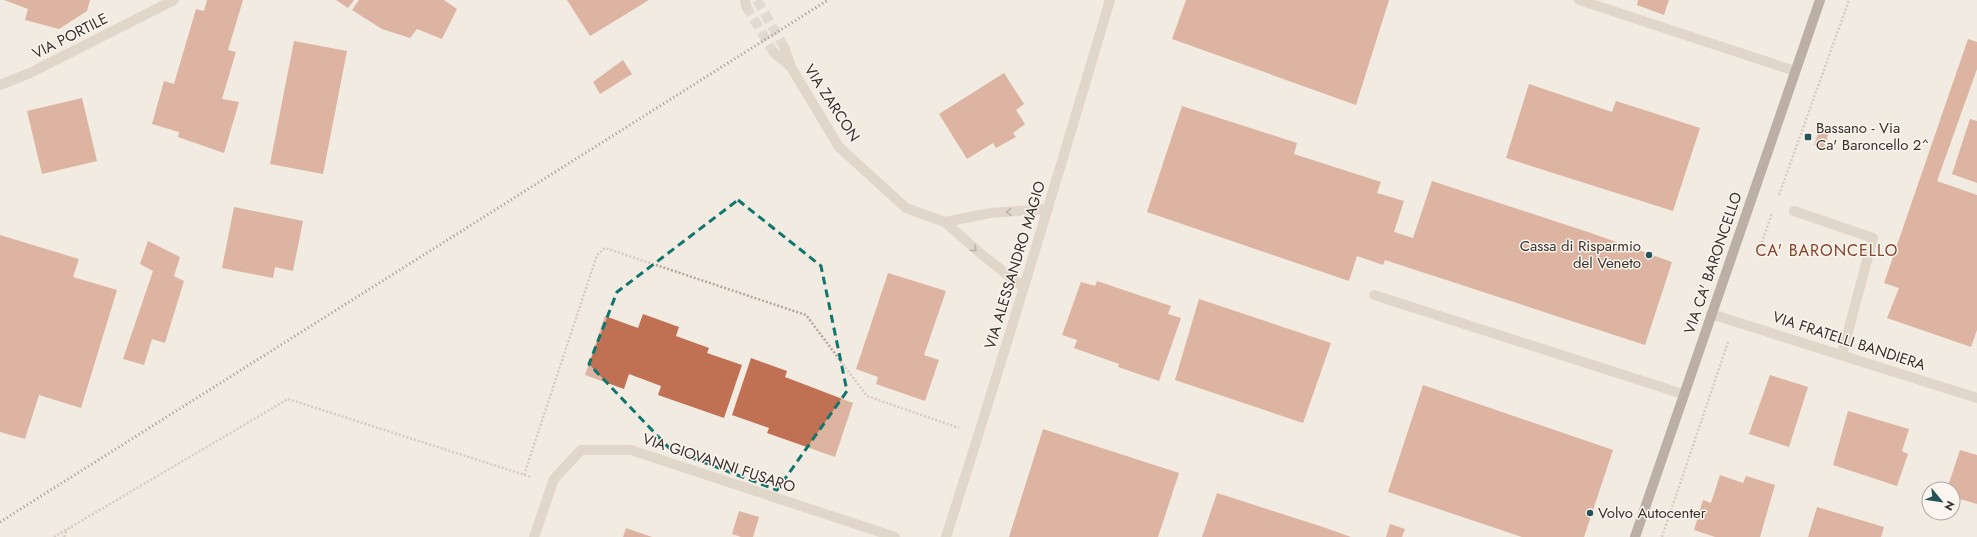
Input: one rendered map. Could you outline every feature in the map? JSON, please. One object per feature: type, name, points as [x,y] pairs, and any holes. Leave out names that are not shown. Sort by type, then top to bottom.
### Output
[{"type":"main road","name":"VIA CA' BARONCELLO","points":[[1635,537],[1820,0]]},
{"type":"street","name":"VIA PORTILE","points":[[0,85],[30,73],[174,0]]},
{"type":"street","name":"VIA ALESSANDRO MAGIO","points":[[946,537],[1001,364],[1110,0]]},
{"type":"street","points":[[1579,0],[1795,71]]},
{"type":"street","name":"VIA ZARCON","points":[[784,47],[791,67],[839,147],[906,208],[945,222]]},
{"type":"street","name":"VIA ZARCON","points":[[774,53],[791,67]]},
{"type":"street","points":[[945,222],[990,213],[1048,209]]},
{"type":"street","points":[[1794,211],[1873,238],[1842,354]]},
{"type":"street","points":[[945,222],[980,253],[1023,287]]},
{"type":"street","points":[[1374,295],[1683,394]]},
{"type":"street","name":"VIA FRATELLI BANDIERA","points":[[1711,314],[1842,354],[1977,398]]},
{"type":"street","name":"VIA GIOVANNI FUSARO","points":[[534,537],[554,479],[581,450],[631,450],[895,537]]},
{"type":"path","points":[[1776,202],[1849,0]]},
{"type":"path","points":[[1755,262],[1774,209]]},
{"type":"path","points":[[524,475],[597,255],[605,248],[806,315],[867,396],[978,435]]},
{"type":"path","points":[[1662,537],[1728,341]]},
{"type":"path","points":[[54,537],[288,399],[524,475],[552,486]]},
{"type":"path","points":[[64,537],[67,528]]},
{"type":"highlighted area","points":[[738,200],[821,266],[847,391],[777,490],[671,450],[589,364],[617,292]]},
{"type":"building","points":[[4,0],[90,0],[87,11],[59,29],[25,20],[28,9]]},
{"type":"building","points":[[207,0],[243,0],[228,50],[236,52],[222,99],[239,102],[224,153],[178,137],[179,132],[152,124],[164,81],[174,84],[196,9],[204,11]]},
{"type":"building","points":[[336,0],[354,0],[348,8]]},
{"type":"building","points":[[359,0],[444,0],[457,9],[442,39],[417,29],[410,38],[382,29],[352,10]]},
{"type":"building","points":[[567,0],[649,0],[590,36]]},
{"type":"building","points":[[1186,0],[1389,0],[1356,105],[1172,39]]},
{"type":"building","points":[[1638,0],[1669,0],[1664,15],[1637,5]]},
{"type":"building","points":[[1968,39],[1977,42],[1977,69],[1937,181],[1977,195],[1977,330],[1971,347],[1887,318],[1899,288],[1884,283]]},
{"type":"building","points":[[294,41],[347,51],[323,174],[270,164]]},
{"type":"building","points":[[623,60],[632,74],[600,94],[593,82]]},
{"type":"building","points":[[1004,73],[1024,104],[1016,110],[1025,124],[1013,133],[1016,137],[996,148],[993,143],[967,159],[939,114]]},
{"type":"building","points":[[1529,84],[1612,112],[1616,101],[1700,128],[1673,211],[1506,158]]},
{"type":"building","points":[[82,98],[97,161],[42,174],[27,111]]},
{"type":"building","points":[[1182,106],[1297,143],[1294,154],[1381,182],[1377,193],[1404,201],[1394,232],[1413,238],[1432,181],[1591,233],[1672,262],[1645,345],[1385,260],[1383,265],[1357,256],[1349,281],[1147,212]]},
{"type":"building","points":[[1970,119],[1977,121],[1977,183],[1952,174]]},
{"type":"building","points":[[1820,129],[1829,131],[1824,149],[1814,145]]},
{"type":"building","points":[[234,207],[303,221],[293,271],[275,267],[273,278],[222,268]]},
{"type":"building","points":[[0,235],[79,259],[73,277],[117,290],[81,408],[39,395],[25,439],[0,432]]},
{"type":"building","points":[[148,241],[180,257],[174,276],[184,281],[165,343],[152,339],[144,365],[123,359],[153,271],[140,264]]},
{"type":"building","points":[[888,273],[946,291],[924,355],[939,360],[925,401],[876,384],[878,377],[856,369]]},
{"type":"building","points":[[1097,281],[1171,306],[1168,314],[1181,318],[1159,381],[1118,367],[1119,364],[1074,348],[1077,340],[1062,335],[1081,282],[1095,286]]},
{"type":"building","points":[[1199,299],[1331,343],[1303,423],[1175,380]]},
{"type":"building","points":[[643,314],[679,327],[676,336],[709,348],[707,353],[742,365],[724,418],[658,395],[661,386],[629,374],[624,389],[585,375],[605,316],[638,328]]},
{"type":"building","points":[[751,358],[787,371],[785,377],[853,403],[835,457],[767,433],[769,428],[732,415]]},
{"type":"building","points":[[1770,375],[1808,387],[1789,447],[1749,434]]},
{"type":"building","points":[[1423,385],[1613,450],[1584,537],[1522,537],[1388,492]]},
{"type":"building","points":[[1848,411],[1909,429],[1902,451],[1908,454],[1897,486],[1833,465]]},
{"type":"building","points":[[1043,429],[1179,473],[1158,537],[1009,537]]},
{"type":"building","points":[[1960,450],[1977,455],[1977,504],[1961,499],[1961,481],[1950,481]]},
{"type":"building","points":[[1720,475],[1743,483],[1746,476],[1775,485],[1760,537],[1715,537],[1694,530],[1703,500],[1711,503]]},
{"type":"building","points":[[1217,493],[1323,527],[1351,537],[1202,537]]},
{"type":"building","points":[[1817,507],[1884,527],[1881,537],[1808,537]]},
{"type":"building","points":[[739,511],[759,517],[753,537],[741,537],[732,534]]},
{"type":"building","points":[[1390,524],[1405,529],[1402,537],[1386,537]]},
{"type":"building","points":[[626,528],[652,537],[623,537]]},
{"type":"tunnel","points":[[757,0],[784,47]]},
{"type":"tunnel","points":[[746,6],[774,53]]},
{"type":"railway","points":[[0,522],[828,0]]},
{"type":"place","name":"Bassano - Via Ca' Baroncello 2^","points":[[1808,137]]},
{"type":"place","name":"Cassa di Risparmio del Veneto","points":[[1649,255]]},
{"type":"place","name":"Volvo Autocenter","points":[[1590,513]]},
{"type":"district","name":"CA' BARONCELLO","points":[[1827,250]]}]
